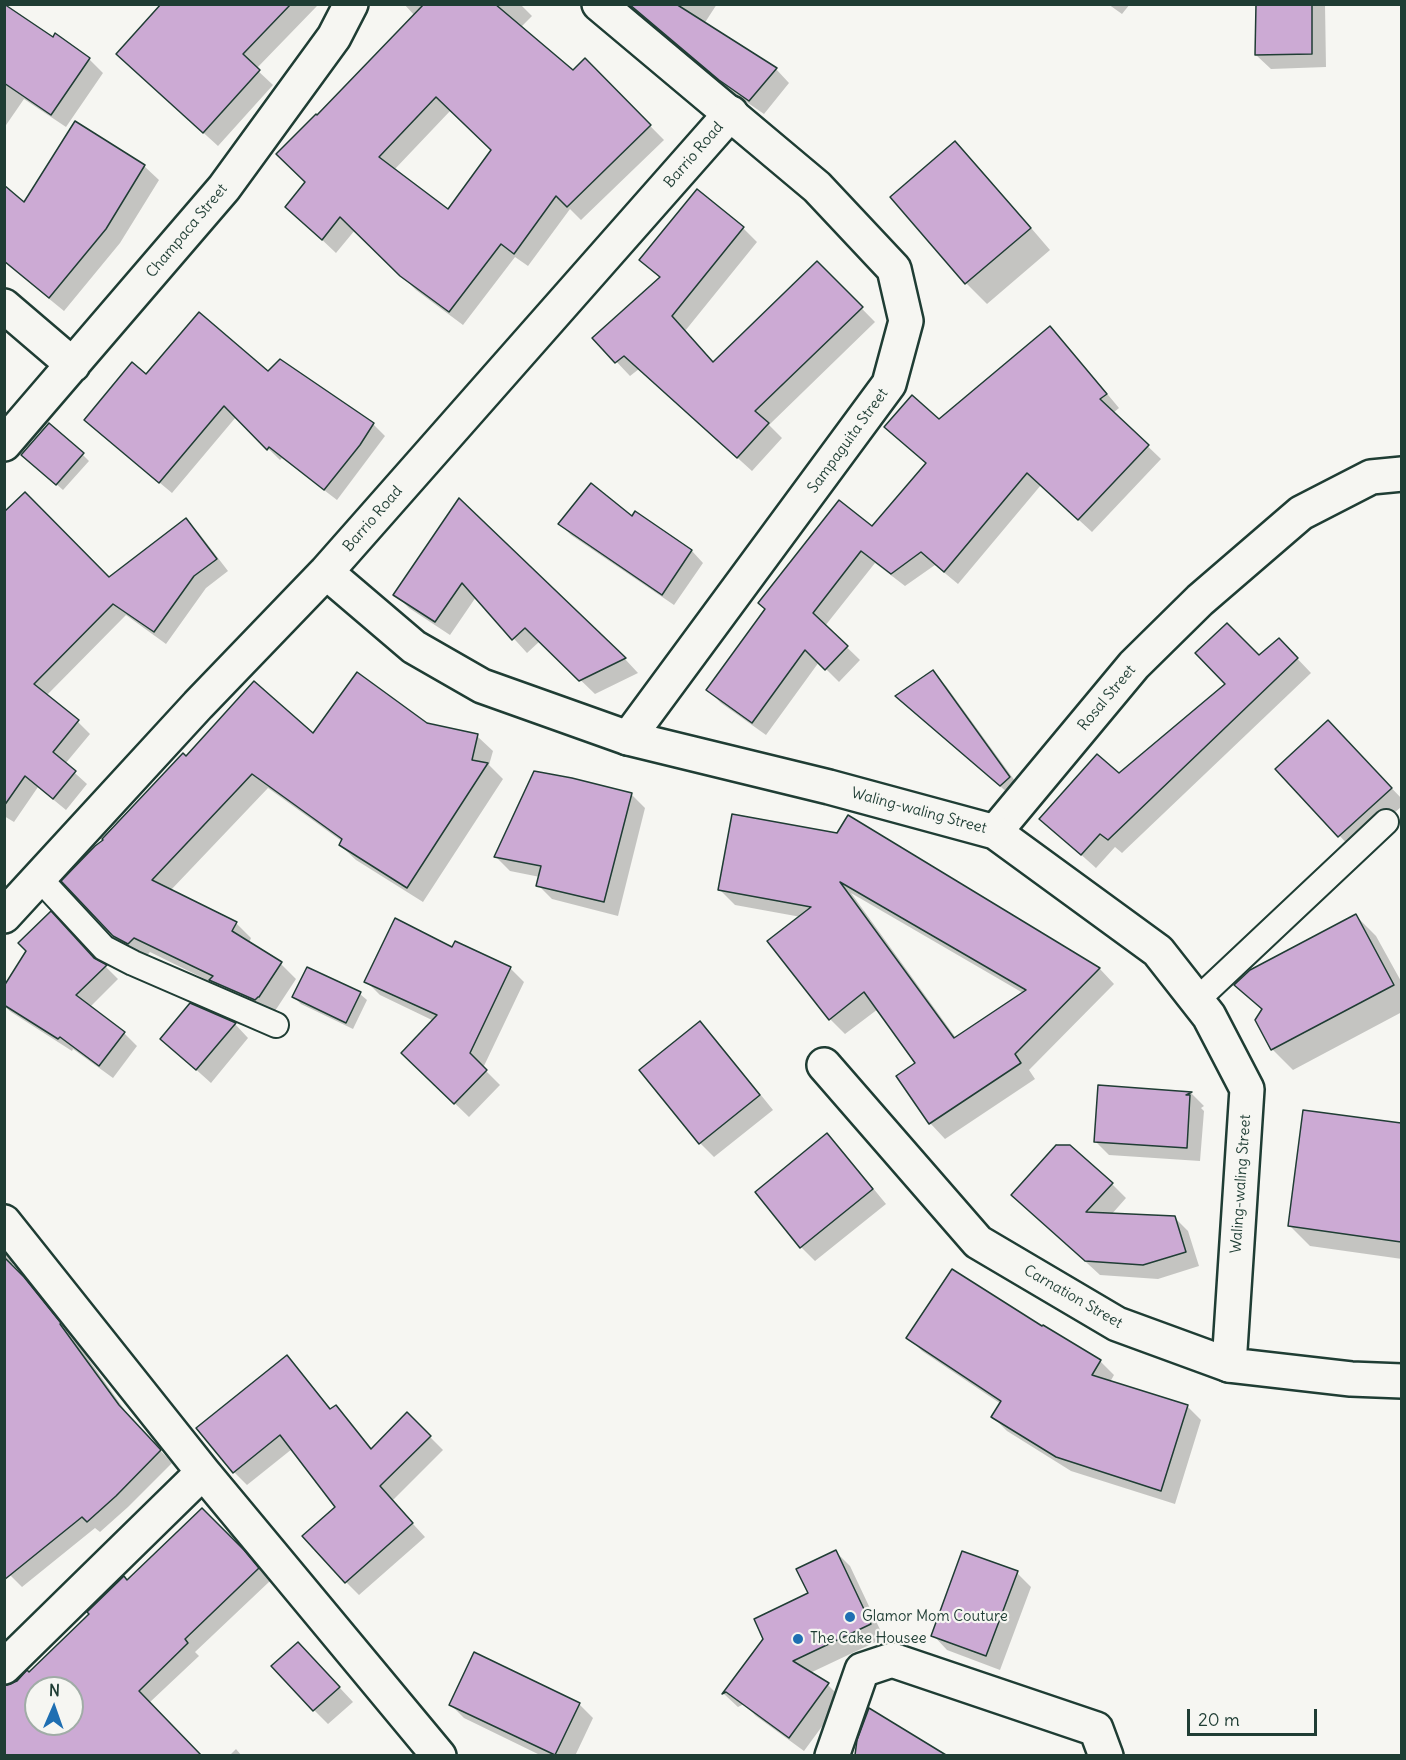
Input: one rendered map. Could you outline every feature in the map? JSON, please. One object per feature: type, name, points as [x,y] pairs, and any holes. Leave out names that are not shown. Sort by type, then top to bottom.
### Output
[{"type":"street","name":"Champaca Street","points":[[4,444],[224,188],[334,37],[351,4]]},
{"type":"street","name":"Sampaguita Street","points":[[599,4],[817,187],[894,269],[906,321],[889,384],[628,738]]},
{"type":"street","name":"Barrio Road","points":[[4,916],[198,705],[326,572],[731,113]]},
{"type":"street","points":[[4,306],[73,364]]},
{"type":"street","name":"Rosal Street","points":[[995,832],[1134,665],[1200,600],[1301,513],[1371,477],[1401,474]]},
{"type":"street","name":"Waling-waling Street","points":[[326,572],[414,647],[482,686],[628,738],[829,787],[995,832],[1158,951],[1209,1016],[1247,1089],[1230,1365]]},
{"type":"street","name":"Carnation Street","points":[[824,1065],[978,1242],[1117,1324],[1230,1365],[1351,1379],[1401,1381]]},
{"type":"street","points":[[4,1222],[203,1472],[439,1755]]},
{"type":"street","points":[[4,1667],[203,1472]]},
{"type":"street","points":[[832,1755],[862,1670],[892,1660],[1096,1729],[1106,1755]]},
{"type":"lane","points":[[1197,1000],[1386,822]]},
{"type":"lane","points":[[39,878],[104,948],[133,963],[276,1025]]},
{"type":"building","points":[[4,4],[53,37],[55,33],[90,58],[51,115],[4,83]]},
{"type":"building","points":[[161,4],[291,4],[243,54],[260,70],[203,133],[116,54]]},
{"type":"building","points":[[424,4],[495,4],[573,70],[585,58],[651,125],[567,207],[556,196],[514,254],[501,244],[449,312],[400,276],[340,217],[322,240],[285,207],[305,182],[276,154]],"holes":[[[436,97],[491,150],[448,209],[379,157]]]},
{"type":"building","points":[[629,4],[676,4],[777,68],[749,101],[719,80]]},
{"type":"building","points":[[1256,4],[1312,4],[1312,54],[1255,55]]},
{"type":"building","points":[[75,121],[145,165],[106,229],[49,298],[4,261],[4,185],[24,202]]},
{"type":"building","points":[[955,141],[1031,228],[965,284],[890,197]]},
{"type":"building","points":[[697,189],[744,227],[672,316],[713,362],[817,261],[863,307],[755,411],[769,423],[737,458],[624,356],[615,363],[592,338],[660,277],[639,260]]},
{"type":"building","points":[[199,312],[268,371],[280,359],[374,423],[360,445],[324,490],[269,447],[267,450],[224,406],[159,483],[84,420],[132,362],[146,374]]},
{"type":"building","points":[[1050,326],[1107,394],[1100,399],[1149,445],[1078,520],[1027,473],[944,572],[921,552],[891,574],[861,551],[813,613],[848,646],[825,670],[805,650],[752,723],[706,690],[765,609],[758,603],[839,500],[872,526],[926,463],[884,427],[912,395],[939,419]]},
{"type":"building","points":[[49,423],[84,453],[56,485],[21,455]]},
{"type":"building","points":[[591,483],[632,516],[635,511],[692,550],[662,595],[558,524]]},
{"type":"building","points":[[25,492],[109,577],[186,518],[217,559],[194,576],[154,632],[113,604],[34,684],[79,720],[53,752],[76,771],[53,799],[25,776],[4,806],[4,512]]},
{"type":"building","points":[[459,498],[626,658],[579,681],[525,628],[512,640],[462,583],[435,622],[393,595]]},
{"type":"building","points":[[1227,623],[1259,655],[1279,638],[1298,658],[1108,840],[1100,834],[1081,855],[1039,819],[1097,754],[1119,773],[1225,684],[1195,653]]},
{"type":"building","points":[[933,670],[1010,777],[1000,786],[895,696]]},
{"type":"building","points":[[357,672],[427,723],[478,734],[472,760],[488,763],[407,888],[339,845],[342,839],[252,774],[152,880],[237,922],[232,931],[282,962],[255,1000],[209,980],[213,976],[134,938],[128,944],[113,936],[61,881],[103,840],[183,753],[186,756],[254,681],[313,733]]},
{"type":"building","points":[[1328,720],[1392,788],[1338,837],[1275,769]]},
{"type":"building","points":[[534,771],[632,793],[604,902],[536,886],[541,866],[494,857]]},
{"type":"building","points":[[732,814],[837,833],[848,815],[1100,968],[1015,1054],[1021,1063],[929,1124],[896,1076],[915,1063],[864,992],[829,1020],[767,941],[811,907],[718,890]],"holes":[[[840,882],[1026,990],[954,1038]]]},
{"type":"building","points":[[51,911],[94,958],[107,965],[76,995],[125,1032],[99,1066],[60,1037],[58,1039],[4,1005],[4,986],[26,951],[18,943]]},
{"type":"building","points":[[1356,914],[1394,985],[1271,1050],[1255,1020],[1262,1009],[1234,985],[1250,970]]},
{"type":"building","points":[[395,918],[452,947],[455,941],[511,967],[470,1053],[487,1070],[454,1104],[401,1053],[437,1015],[364,982]]},
{"type":"building","points":[[307,967],[361,992],[346,1023],[292,997]]},
{"type":"building","points":[[190,1003],[236,1023],[196,1070],[160,1039]]},
{"type":"building","points":[[700,1021],[760,1095],[699,1144],[639,1070]]},
{"type":"building","points":[[1098,1085],[1192,1092],[1186,1095],[1190,1095],[1187,1148],[1094,1142]]},
{"type":"building","points":[[1303,1110],[1401,1123],[1401,1242],[1288,1226]]},
{"type":"building","points":[[827,1133],[873,1189],[800,1248],[755,1192]]},
{"type":"building","points":[[1056,1145],[1070,1145],[1113,1183],[1086,1212],[1175,1216],[1186,1252],[1143,1265],[1085,1261],[1011,1195]]},
{"type":"building","points":[[4,1257],[24,1277],[61,1323],[119,1405],[161,1450],[87,1522],[82,1517],[4,1580]]},
{"type":"building","points":[[952,1269],[1101,1360],[1092,1375],[1188,1405],[1161,1491],[1056,1457],[991,1417],[1001,1401],[906,1338]]},
{"type":"building","points":[[287,1355],[330,1409],[336,1405],[371,1449],[407,1412],[431,1436],[380,1486],[413,1523],[345,1583],[302,1536],[335,1507],[280,1435],[233,1473],[196,1428]]},
{"type":"building","points":[[202,1508],[259,1568],[185,1639],[188,1643],[139,1691],[201,1755],[4,1755],[4,1686],[17,1681],[27,1670],[29,1672],[89,1614],[87,1612],[124,1576],[127,1580]]},
{"type":"building","points":[[836,1550],[871,1624],[793,1661],[829,1683],[789,1738],[726,1692],[722,1694],[763,1639],[754,1619],[808,1593],[796,1569]]},
{"type":"building","points":[[962,1551],[1018,1571],[986,1656],[931,1636]]},
{"type":"building","points":[[298,1642],[340,1687],[313,1711],[271,1666]]},
{"type":"building","points":[[474,1652],[580,1703],[555,1755],[449,1705]]},
{"type":"building","points":[[869,1708],[946,1755],[855,1755],[857,1740]]},
{"type":"place","name":"Glamor Mom Couture","points":[[850,1617]]},
{"type":"place","name":"The Cake Housee","points":[[798,1639]]}]
